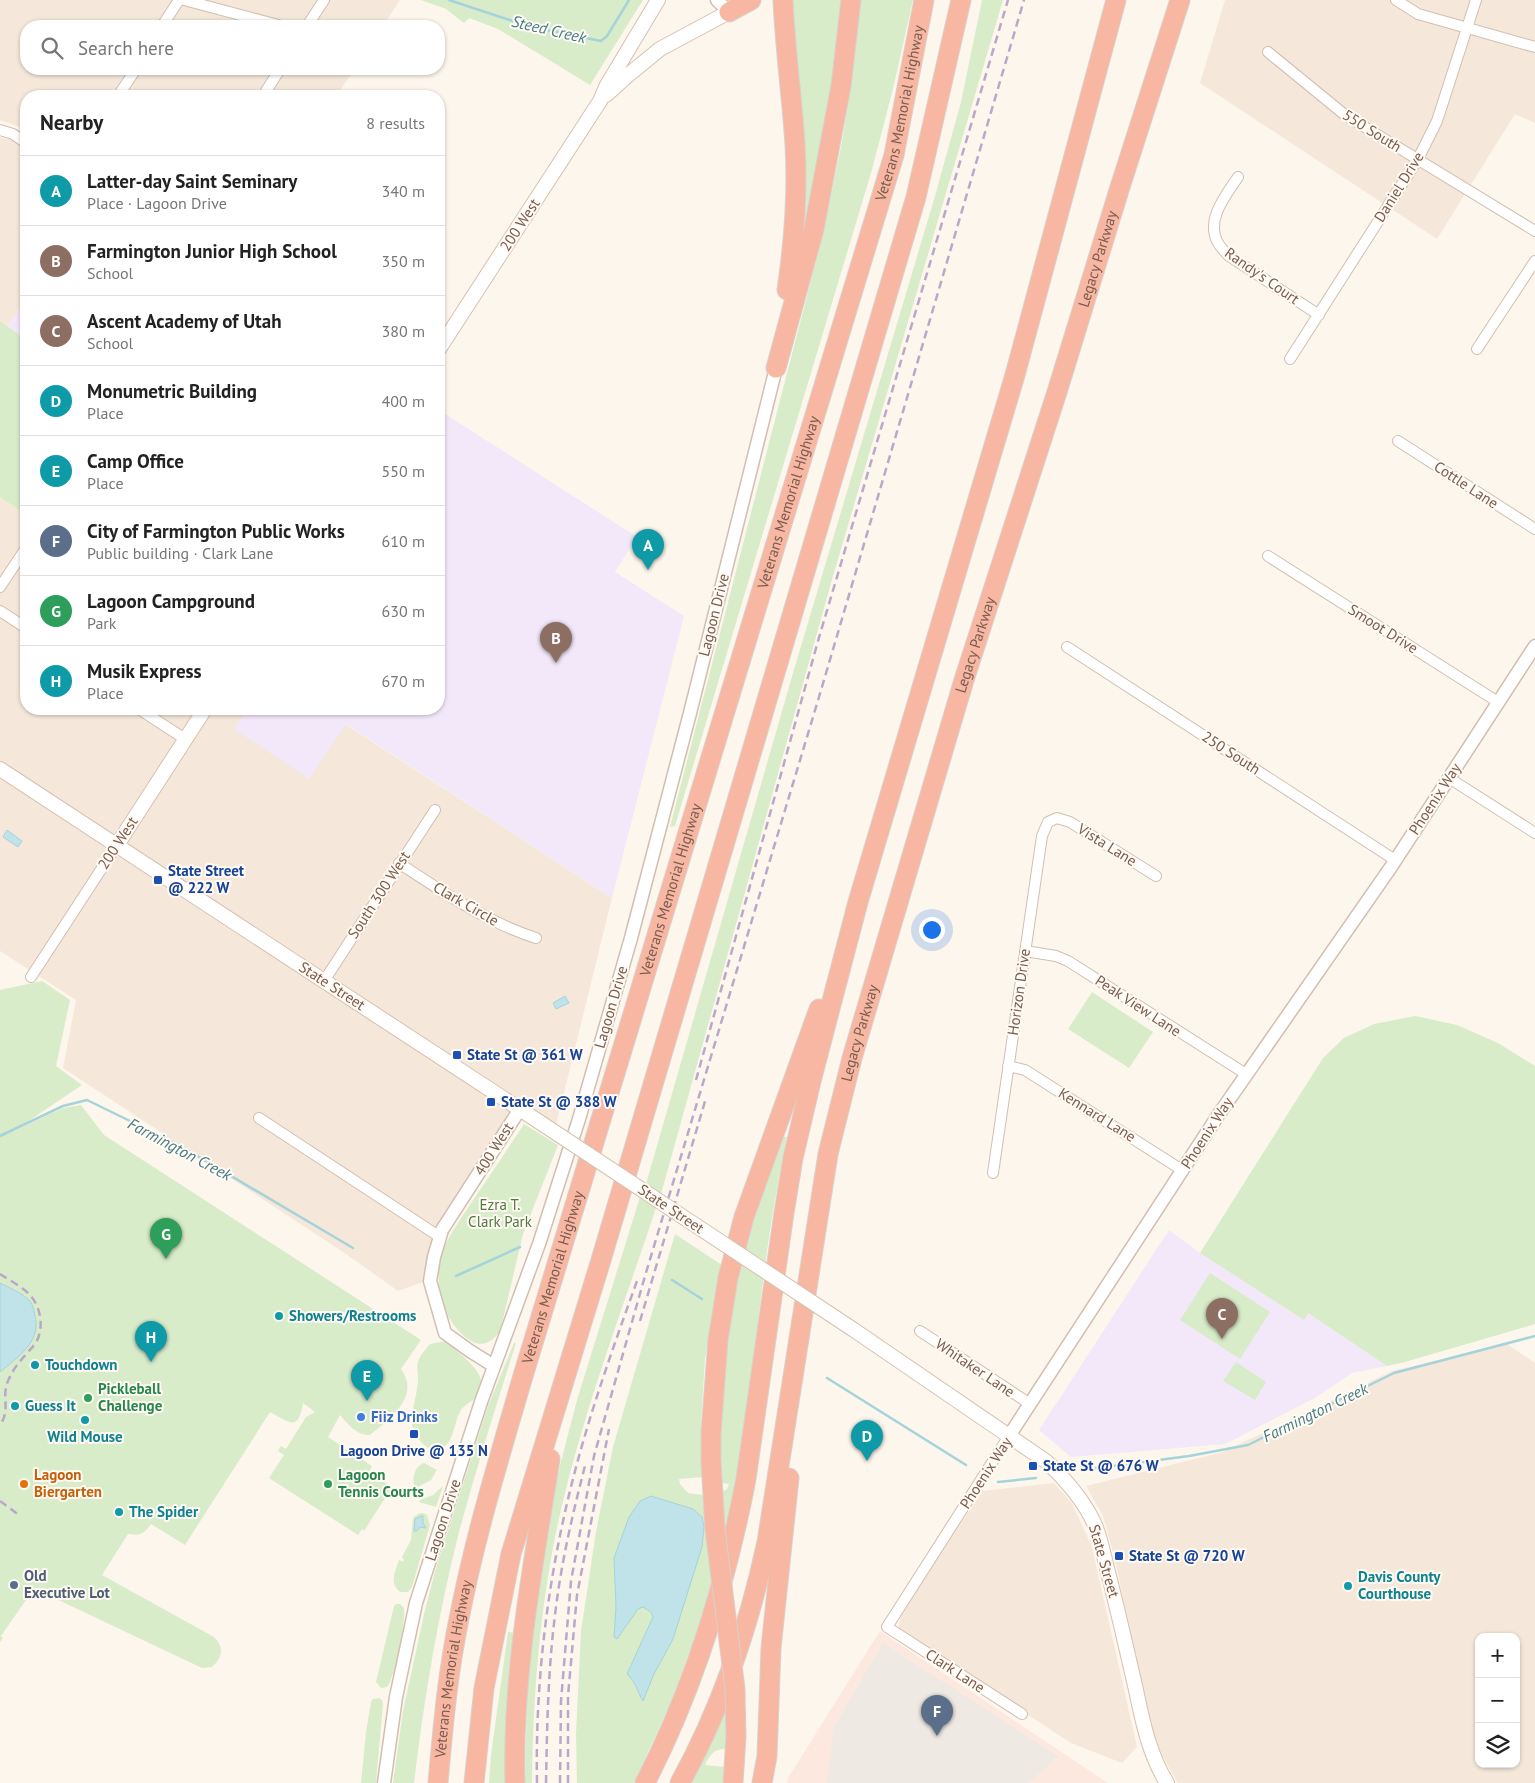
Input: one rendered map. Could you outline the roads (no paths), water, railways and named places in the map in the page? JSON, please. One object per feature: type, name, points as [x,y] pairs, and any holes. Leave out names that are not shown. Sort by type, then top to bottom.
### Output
[{"type":"highway","points":[[723,6],[751,0]]},
{"type":"highway","points":[[776,368],[814,229],[842,86],[851,0]]},
{"type":"highway","name":"Veterans Memorial Highway","points":[[438,1783],[444,1708],[460,1614],[484,1512],[523,1376],[894,155],[924,0]]},
{"type":"highway","points":[[474,1783],[484,1688],[511,1554],[601,1260],[913,207],[961,0]]},
{"type":"highway","points":[[644,1783],[683,1697],[704,1642],[738,1523],[793,1158],[811,1081],[858,902],[1015,375],[1116,0]]},
{"type":"highway","name":"Legacy Parkway","points":[[804,1300],[828,1154],[855,1049],[967,671],[1180,0]]},
{"type":"highway","points":[[776,368],[792,256],[796,201],[795,146],[783,2]]},
{"type":"highway","points":[[733,1783],[736,1737],[734,1675],[715,1529],[711,1462],[711,1433],[718,1340],[728,1278],[744,1217],[858,902]]},
{"type":"highway","points":[[680,1783],[703,1739],[726,1686],[757,1586],[768,1534],[804,1300]]},
{"type":"highway","points":[[762,1783],[766,1756],[771,1648],[784,1530],[804,1300]]},
{"type":"highway","points":[[515,1783],[517,1696],[526,1607],[562,1388]]},
{"type":"highway","points":[[425,1783],[432,1738],[460,1614]]},
{"type":"main road","points":[[600,101],[607,85],[658,0]]},
{"type":"main road","points":[[600,101],[660,49],[723,6]]},
{"type":"main road","name":"200 West","points":[[445,340],[600,101]]},
{"type":"main road","name":"200 West","points":[[117,845],[201,715]]},
{"type":"main road","name":"State Street","points":[[0,769],[854,1330],[1047,1462],[1061,1475],[1085,1505],[1096,1526],[1121,1623],[1147,1741],[1160,1772],[1167,1783]]},
{"type":"street","points":[[166,20],[179,0]]},
{"type":"street","points":[[184,0],[259,20]]},
{"type":"street","points":[[311,20],[324,0]]},
{"type":"street","points":[[1396,0],[1418,14],[1535,47]]},
{"type":"street","name":"Daniel Drive","points":[[1290,359],[1418,159],[1438,121],[1476,0]]},
{"type":"street","name":"550 South","points":[[1268,52],[1345,115],[1535,231]]},
{"type":"street","points":[[122,90],[132,75]]},
{"type":"street","points":[[267,90],[276,75]]},
{"type":"street","points":[[0,130],[13,134],[20,139]]},
{"type":"street","name":"Randy's Court","points":[[1238,177],[1216,216],[1214,230],[1218,243],[1229,256],[1318,314]]},
{"type":"street","points":[[1477,349],[1535,261]]},
{"type":"street","name":"Lagoon Drive","points":[[384,1783],[396,1698],[416,1603],[481,1402],[539,1244],[631,938],[690,713],[776,368]]},
{"type":"street","name":"Cottle Lane","points":[[1398,441],[1535,529]]},
{"type":"street","name":"Smoot Drive","points":[[1268,556],[1498,702]]},
{"type":"street","points":[[0,587],[20,557]]},
{"type":"street","points":[[0,611],[20,624]]},
{"type":"street","name":"Phoenix Way","points":[[887,1627],[1182,1170],[1246,1074],[1395,860],[1535,646]]},
{"type":"street","name":"250 South","points":[[1067,647],[1395,860]]},
{"type":"street","points":[[148,715],[185,740]]},
{"type":"street","points":[[1449,778],[1535,833]]},
{"type":"street","name":"South 300 West","points":[[324,981],[435,810]]},
{"type":"street","name":"Vista Lane","points":[[1057,818],[1070,822],[1156,876]]},
{"type":"street","name":"Horizon Drive","points":[[993,1173],[1042,836],[1048,822],[1057,818]]},
{"type":"street","name":"200 West","points":[[31,977],[117,845]]},
{"type":"street","name":"Clark Circle","points":[[400,864],[466,906],[512,930],[536,938]]},
{"type":"street","name":"Peak View Lane","points":[[1026,950],[1056,956],[1068,961],[1246,1074]]},
{"type":"street","name":"Kennard Lane","points":[[1008,1066],[1025,1070],[1182,1170]]},
{"type":"street","name":"400 West","points":[[494,1366],[445,1333],[430,1281],[434,1257],[442,1230],[520,1109]]},
{"type":"street","points":[[259,1118],[440,1237]]},
{"type":"street","name":"Whitaker Lane","points":[[920,1331],[1030,1404]]},
{"type":"street","name":"Clark Lane","points":[[887,1627],[1022,1714]]},
{"type":"water","points":[[7,830],[22,841],[18,847],[3,837]]},
{"type":"water","points":[[565,996],[569,1003],[556,1009],[553,1003]]},
{"type":"water","points":[[0,1283],[20,1293],[30,1301],[34,1310],[36,1325],[35,1333],[27,1348],[0,1372]]},
{"type":"water","points":[[651,1496],[693,1509],[702,1517],[704,1527],[702,1547],[673,1639],[654,1674],[643,1701],[627,1674],[653,1617],[651,1612],[643,1607],[638,1609],[617,1639],[614,1637],[616,1606],[614,1558],[629,1517],[640,1501]]},
{"type":"water","points":[[423,1516],[423,1523],[426,1528],[420,1527],[417,1531],[414,1531],[415,1519]]},
{"type":"waterway","name":"Steed Creek","points":[[449,0],[531,27],[601,41],[607,36],[629,0]]},
{"type":"waterway","name":"Farmington Creek","points":[[0,1136],[63,1106],[87,1100],[177,1144],[353,1248]]},
{"type":"waterway","name":"Farmington Creek","points":[[456,1276],[520,1247]]},
{"type":"waterway","name":"Farmington Creek","points":[[672,1280],[702,1299]]},
{"type":"waterway","name":"Farmington Creek","points":[[1090,1469],[1189,1456],[1248,1445],[1394,1373],[1535,1336]]},
{"type":"waterway","name":"Farmington Creek","points":[[827,1378],[966,1465]]},
{"type":"waterway","name":"Farmington Creek","points":[[998,1482],[1036,1478]]},
{"type":"railway","points":[[696,1080],[818,641],[1008,0]]},
{"type":"railway","points":[[560,1783],[561,1701],[571,1581],[594,1456],[645,1276],[819,697],[1024,0]]},
{"type":"railway","points":[[640,1321],[706,1098]]},
{"type":"railway","points":[[0,1274],[29,1294],[39,1311],[41,1325],[35,1344],[10,1376],[5,1393],[5,1414],[0,1425]]},
{"type":"railway","points":[[537,1783],[538,1705],[541,1667],[550,1589],[557,1551],[574,1475],[588,1426],[611,1353],[637,1281]]},
{"type":"railway","points":[[568,1783],[568,1696],[577,1595],[609,1429]]},
{"type":"railway","points":[[546,1783],[549,1678],[555,1615],[568,1538],[586,1462]]},
{"type":"railway","points":[[0,1501],[19,1515]]},
{"type":"place","name":"Latter-day Saint Seminary","points":[[648,570]]},
{"type":"place","name":"Farmington Junior High School","points":[[556,663]]},
{"type":"place","name":"State Street @ 222 W","points":[[158,880]]},
{"type":"place","name":"State St @ 361 W","points":[[457,1055]]},
{"type":"place","name":"State St @ 388 W","points":[[491,1102]]},
{"type":"place","name":"Lagoon Campground","points":[[166,1259]]},
{"type":"place","name":"Showers/Restrooms","points":[[279,1316]]},
{"type":"place","name":"Ascent Academy of Utah","points":[[1222,1339]]},
{"type":"place","name":"Musik Express","points":[[151,1362]]},
{"type":"place","name":"Touchdown","points":[[35,1365]]},
{"type":"place","name":"Pickleball Challenge","points":[[88,1398]]},
{"type":"place","name":"Camp Office","points":[[367,1401]]},
{"type":"place","name":"Guess It","points":[[15,1406]]},
{"type":"place","name":"Fiiz Drinks","points":[[361,1417]]},
{"type":"place","name":"Wild Mouse","points":[[85,1420]]},
{"type":"place","name":"Lagoon Drive @ 135 N","points":[[414,1434]]},
{"type":"place","name":"Monumetric Building","points":[[867,1461]]},
{"type":"place","name":"State St @ 676 W","points":[[1033,1466]]},
{"type":"place","name":"Lagoon Biergarten","points":[[24,1484]]},
{"type":"place","name":"Lagoon Tennis Courts","points":[[328,1484]]},
{"type":"place","name":"The Spider","points":[[119,1512]]},
{"type":"place","name":"State St @ 720 W","points":[[1119,1556]]},
{"type":"place","name":"Old Executive Lot","points":[[14,1585]]},
{"type":"place","name":"Davis County Courthouse","points":[[1348,1586]]},
{"type":"place","name":"City of Farmington Public Works","points":[[937,1736]]},
{"type":"park label","name":"Ezra T. Clark Park","points":[[500,1214]]}]
